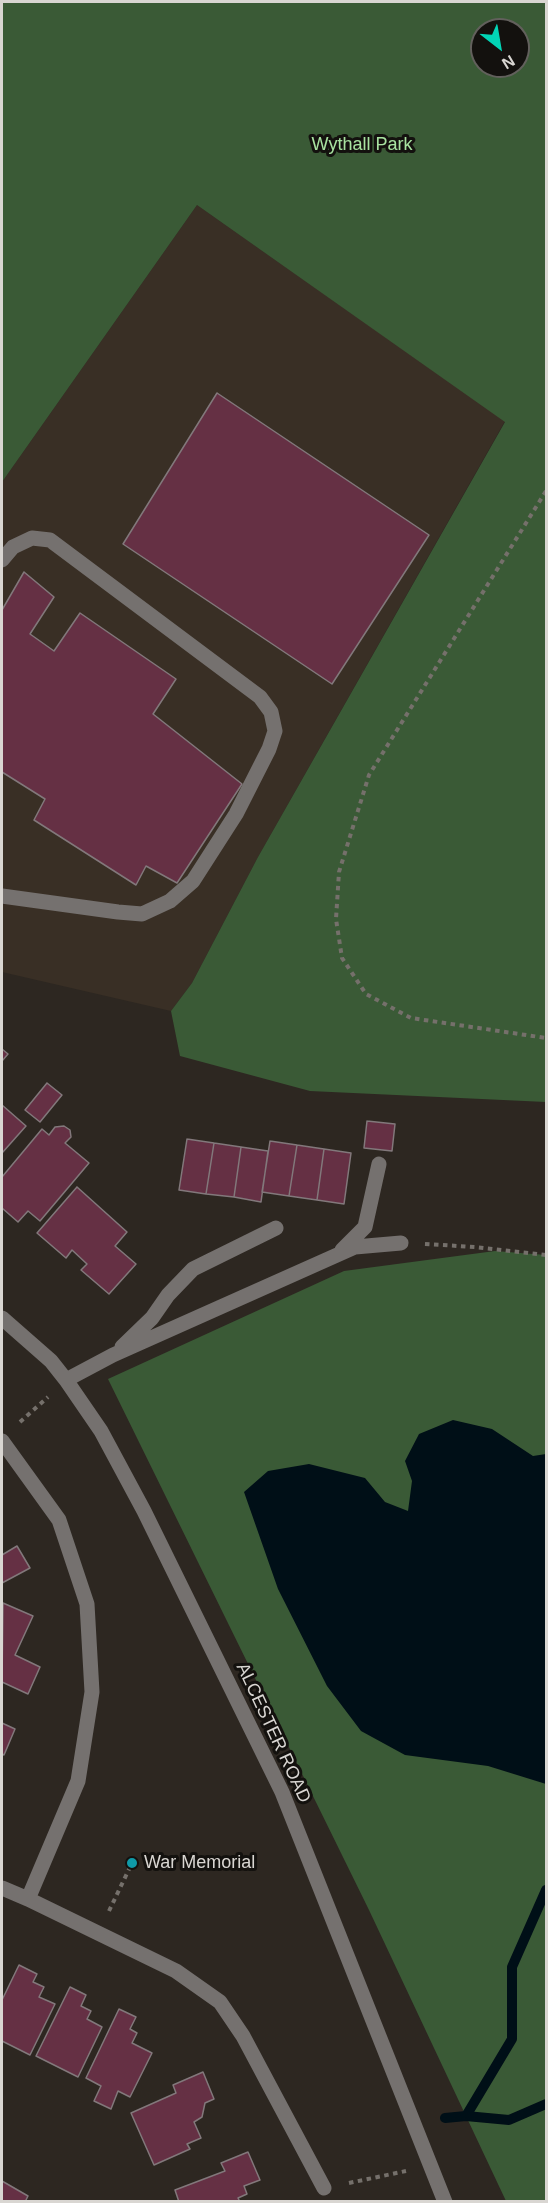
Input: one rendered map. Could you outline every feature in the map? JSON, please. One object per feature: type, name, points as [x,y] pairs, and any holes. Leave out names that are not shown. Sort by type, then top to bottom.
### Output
[{"type":"street","points":[[2,561],[13,547],[32,538],[50,540],[260,697],[271,712],[275,731],[269,749],[236,814],[193,881],[170,901],[142,914],[2,896]]},
{"type":"street","points":[[338,1254],[365,1227],[379,1164]]},
{"type":"street","points":[[113,1355],[152,1318],[168,1296],[193,1269],[276,1228]]},
{"type":"street","points":[[66,1380],[113,1355],[355,1247],[401,1243]]},
{"type":"street","name":"ALCESTER ROAD","points":[[2,1318],[51,1361],[66,1380],[101,1431],[144,1511],[282,1792],[445,2202]]},
{"type":"street","points":[[2,1442],[59,1520],[87,1604],[92,1692],[78,1781],[28,1899]]},
{"type":"street","points":[[2,1888],[176,1971],[220,2002],[243,2036],[324,2188]]},
{"type":"path","points":[[546,491],[369,775],[339,872],[336,919],[342,958],[366,994],[411,1018],[546,1038]]},
{"type":"path","points":[[401,1243],[476,1247],[546,1255]]},
{"type":"path","points":[[18,1425],[66,1380]]},
{"type":"path","points":[[98,1934],[132,1863]]},
{"type":"path","points":[[324,2188],[430,2166]]},
{"type":"shaded area","points":[[197,205],[505,421],[258,857],[192,983],[171,1011],[2,972],[2,482]]},
{"type":"shaded area","points":[[453,1420],[492,1429],[533,1456],[546,1454],[546,1784],[488,1766],[405,1755],[361,1731],[327,1686],[278,1589],[244,1492],[268,1471],[309,1464],[365,1478],[385,1502],[408,1511],[412,1481],[405,1461],[419,1434]]},
{"type":"green space","name":"Wythall Park","points":[[2,2],[546,2],[546,1102],[310,1091],[180,1056],[171,1011],[192,983],[258,857],[505,422],[197,205],[2,482]]},
{"type":"green space","points":[[495,1251],[546,1255],[546,2201],[506,2201],[369,1910],[108,1379],[344,1271]]},
{"type":"building","points":[[217,393],[429,535],[332,684],[123,544]]},
{"type":"building","points":[[24,572],[54,597],[30,634],[54,651],[80,613],[176,679],[153,714],[242,784],[177,883],[146,866],[136,885],[34,820],[45,799],[2,772],[2,610]]},
{"type":"building","points":[[2,1049],[8,1054],[2,1061]]},
{"type":"building","points":[[47,1083],[62,1095],[40,1122],[25,1110]]},
{"type":"building","points":[[2,1105],[26,1126],[2,1153]]},
{"type":"building","points":[[367,1121],[395,1124],[392,1151],[364,1148]]},
{"type":"building","points":[[64,1126],[70,1130],[71,1137],[65,1143],[89,1163],[40,1221],[28,1211],[18,1222],[2,1208],[2,1177],[42,1129],[49,1135],[55,1127]]},
{"type":"building","points":[[187,1139],[214,1143],[206,1194],[179,1190]]},
{"type":"building","points":[[270,1141],[297,1145],[289,1196],[262,1192]]},
{"type":"building","points":[[214,1143],[241,1147],[234,1197],[206,1194]]},
{"type":"building","points":[[297,1145],[324,1149],[317,1200],[289,1196]]},
{"type":"building","points":[[241,1147],[268,1151],[261,1202],[234,1197]]},
{"type":"building","points":[[324,1149],[351,1153],[344,1204],[317,1200]]},
{"type":"building","points":[[77,1187],[127,1232],[115,1246],[136,1264],[109,1294],[81,1270],[87,1264],[72,1250],[66,1258],[37,1233]]},
{"type":"building","points":[[17,1546],[30,1568],[2,1583],[2,1555]]},
{"type":"building","points":[[3,1603],[33,1616],[15,1655],[40,1667],[28,1694],[2,1682]]},
{"type":"building","points":[[2,1723],[15,1729],[4,1755],[2,1754]]},
{"type":"building","points":[[19,1965],[37,1974],[33,1982],[44,1987],[39,1997],[55,2004],[30,2055],[2,2041],[2,2000]]},
{"type":"building","points":[[70,1987],[86,1995],[81,2006],[91,2011],[87,2019],[102,2027],[78,2077],[36,2056]]},
{"type":"building","points":[[119,2009],[136,2017],[130,2029],[137,2033],[132,2043],[152,2053],[130,2097],[118,2091],[111,2109],[94,2101],[101,2086],[86,2078]]},
{"type":"building","points":[[203,2072],[214,2099],[205,2103],[202,2117],[194,2122],[201,2138],[187,2144],[190,2149],[154,2165],[131,2113],[176,2093],[173,2085]]},
{"type":"building","points":[[248,2152],[260,2180],[244,2186],[247,2194],[238,2198],[240,2202],[179,2202],[175,2190],[225,2171],[221,2163]]},
{"type":"building","points":[[2,2181],[28,2196],[25,2202],[2,2202]]},
{"type":"waterway","points":[[466,2116],[512,2039],[512,1967],[546,1890]]},
{"type":"waterway","points":[[445,2118],[466,2116],[509,2120],[546,2104]]},
{"type":"place","name":"War Memorial","points":[[132,1863]]}]
